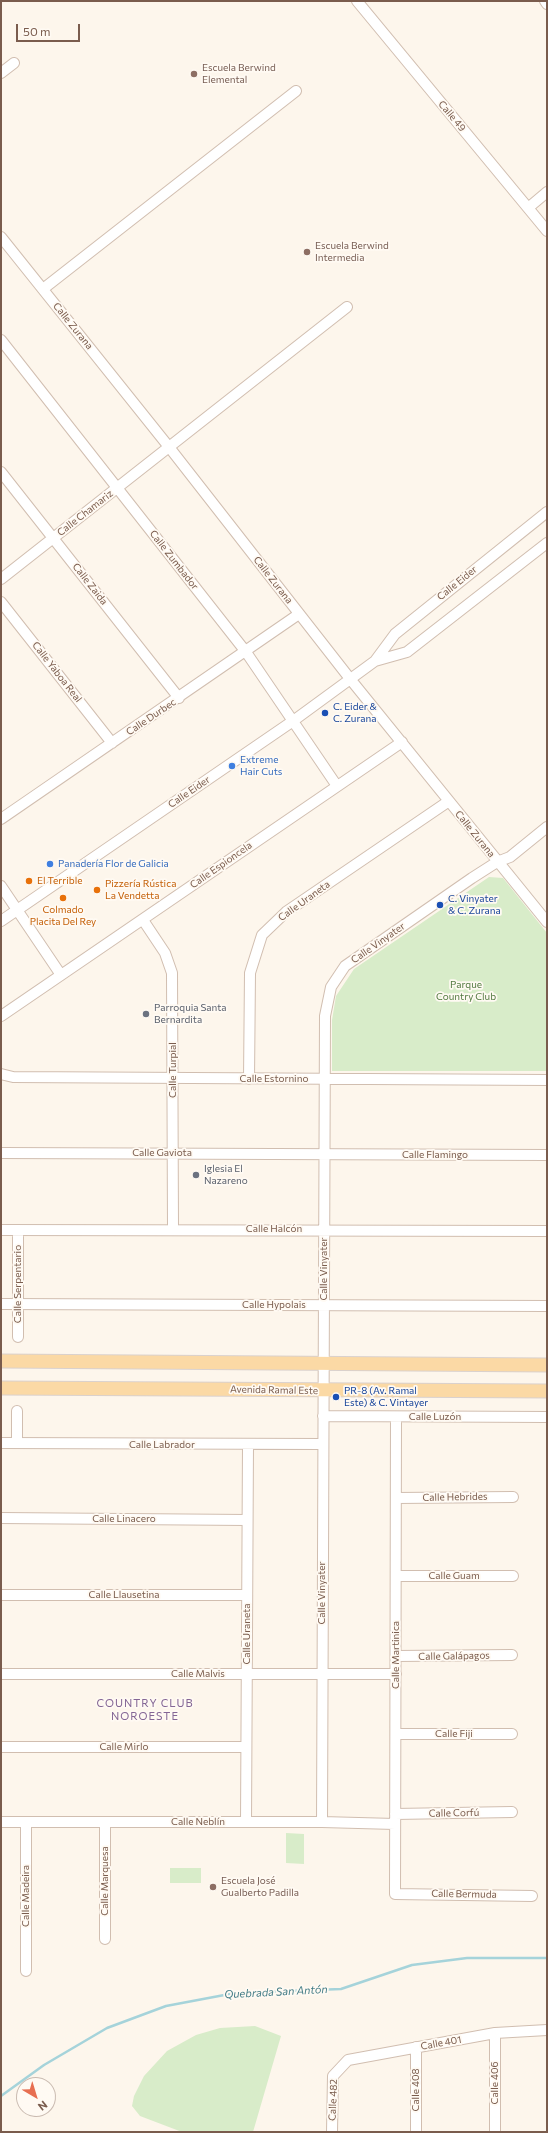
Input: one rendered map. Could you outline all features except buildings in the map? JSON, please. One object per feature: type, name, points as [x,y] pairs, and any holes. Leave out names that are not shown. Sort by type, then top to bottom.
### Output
[{"type":"main road","points":[[1,1361],[323,1362],[547,1365]]},
{"type":"main road","name":"Avenida Ramal Este","points":[[1,1388],[323,1391],[547,1391]]},
{"type":"street","name":"Calle 49","points":[[357,1],[547,231]]},
{"type":"street","points":[[1,73],[14,63]]},
{"type":"street","points":[[43,289],[296,91]]},
{"type":"street","points":[[528,208],[547,192]]},
{"type":"street","name":"Calle Zurana","points":[[1,237],[351,680],[547,922]]},
{"type":"street","name":"Calle Chamariz","points":[[1,579],[347,306]]},
{"type":"street","name":"Calle Zumbador","points":[[1,340],[246,652],[337,786]]},
{"type":"street","name":"Calle Zaida","points":[[1,472],[179,698]]},
{"type":"street","name":"Calle Eider","points":[[1,921],[351,680],[375,661],[395,634],[547,512]]},
{"type":"street","name":"Calle Eider","points":[[375,661],[407,652],[547,543]]},
{"type":"street","name":"Calle Yaboa Real","points":[[1,602],[112,743]]},
{"type":"street","name":"Calle Durbec","points":[[1,819],[246,652],[299,614]]},
{"type":"street","name":"Calle Espioncela","points":[[1,1016],[402,742]]},
{"type":"street","name":"Calle Uraneta","points":[[249,1079],[250,973],[262,935],[286,912],[448,801]]},
{"type":"street","name":"Calle Vinyater","points":[[322,1822],[324,1078],[325,1016],[331,988],[345,966],[498,862],[510,857],[547,827]]},
{"type":"street","points":[[1,886],[61,975]]},
{"type":"street","name":"Calle Turpial","points":[[143,920],[165,953],[172,973],[173,1229]]},
{"type":"street","name":"Calle Estornino","points":[[1,1074],[12,1077],[547,1080]]},
{"type":"street","name":"Calle Gaviota","points":[[1,1153],[324,1154]]},
{"type":"street","name":"Calle Flamingo","points":[[324,1154],[547,1155]]},
{"type":"street","name":"Calle Halcón","points":[[1,1230],[547,1230]]},
{"type":"street","name":"Calle Serpentario","points":[[18,1230],[18,1337]]},
{"type":"street","name":"Calle Hypolais","points":[[1,1304],[547,1306]]},
{"type":"street","points":[[17,1411],[17,1443]]},
{"type":"street","name":"Calle Luzón","points":[[323,1416],[547,1417]]},
{"type":"street","name":"Calle Martinica","points":[[395,1894],[396,1417]]},
{"type":"street","name":"Calle Labrador","points":[[1,1444],[323,1444]]},
{"type":"street","name":"Calle Uraneta","points":[[246,1822],[248,1445]]},
{"type":"street","name":"Calle Hebrides","points":[[396,1498],[513,1497]]},
{"type":"street","name":"Calle Linacero","points":[[1,1518],[247,1520]]},
{"type":"street","name":"Calle Guam","points":[[396,1576],[513,1576]]},
{"type":"street","name":"Calle Llausetina","points":[[1,1594],[247,1595]]},
{"type":"street","name":"Calle Galápagos","points":[[396,1656],[512,1655]]},
{"type":"street","name":"Calle Malvis","points":[[1,1674],[396,1674]]},
{"type":"street","name":"Calle Fiji","points":[[396,1734],[512,1734]]},
{"type":"street","name":"Calle Mirlo","points":[[1,1747],[246,1747]]},
{"type":"street","name":"Calle Corfú","points":[[395,1819],[512,1812]]},
{"type":"street","name":"Calle Neblín","points":[[1,1822],[322,1822],[395,1819]]},
{"type":"street","name":"Calle Madeira","points":[[26,1822],[26,1971]]},
{"type":"street","name":"Calle Marquesa","points":[[105,1823],[105,1939]]},
{"type":"street","name":"Calle Bermuda","points":[[395,1894],[532,1896]]},
{"type":"street","name":"Calle 401","points":[[339,2069],[348,2060],[416,2047],[495,2033],[547,2030]]},
{"type":"street","name":"Calle 406","points":[[495,2033],[495,2132]]},
{"type":"street","name":"Calle 408","points":[[416,2047],[416,2132]]},
{"type":"street","name":"Calle 482","points":[[332,2132],[333,2076],[339,2069]]},
{"type":"green space","name":"Parque Country Club","points":[[489,877],[503,878],[547,933],[547,1071],[332,1071],[332,1020],[336,996],[354,969]]},
{"type":"green space","points":[[286,1833],[304,1834],[304,1864],[286,1863]]},
{"type":"green space","points":[[170,1868],[201,1868],[201,1883],[170,1883]]},
{"type":"green space","points":[[255,2026],[281,2036],[253,2132],[182,2132],[140,2116],[132,2106],[134,2096],[144,2076],[167,2051],[196,2035],[220,2028]]},
{"type":"waterway","name":"Quebrada San Antón","points":[[1,2096],[44,2065],[107,2028],[166,2006],[235,1993],[341,1989],[412,1965],[467,1958],[547,1958]]},
{"type":"place","name":"Escuela Berwind Elemental","points":[[194,74]]},
{"type":"place","name":"Escuela Berwind Intermedia","points":[[307,252]]},
{"type":"place","name":"C. Eider & C. Zurana","points":[[325,713]]},
{"type":"place","name":"Extreme Hair Cuts","points":[[232,766]]},
{"type":"place","name":"Panadería Flor de Galicia","points":[[50,864]]},
{"type":"place","name":"El Terrible","points":[[29,881]]},
{"type":"place","name":"Pizzería Rústica La Vendetta","points":[[97,890]]},
{"type":"place","name":"Colmado Placita Del Rey","points":[[63,898]]},
{"type":"place","name":"C. Vinyater & C. Zurana","points":[[440,905]]},
{"type":"place","name":"Parroquia Santa Bernardita","points":[[146,1014]]},
{"type":"place","name":"Iglesia El Nazareno","points":[[196,1175]]},
{"type":"place","name":"PR-8 (Av. Ramal Este) & C. Vintayer","points":[[336,1397]]},
{"type":"place","name":"Escuela José Gualberto Padilla","points":[[213,1887]]},
{"type":"district","name":"COUNTRY CLUB NOROESTE","points":[[145,1709]]}]
